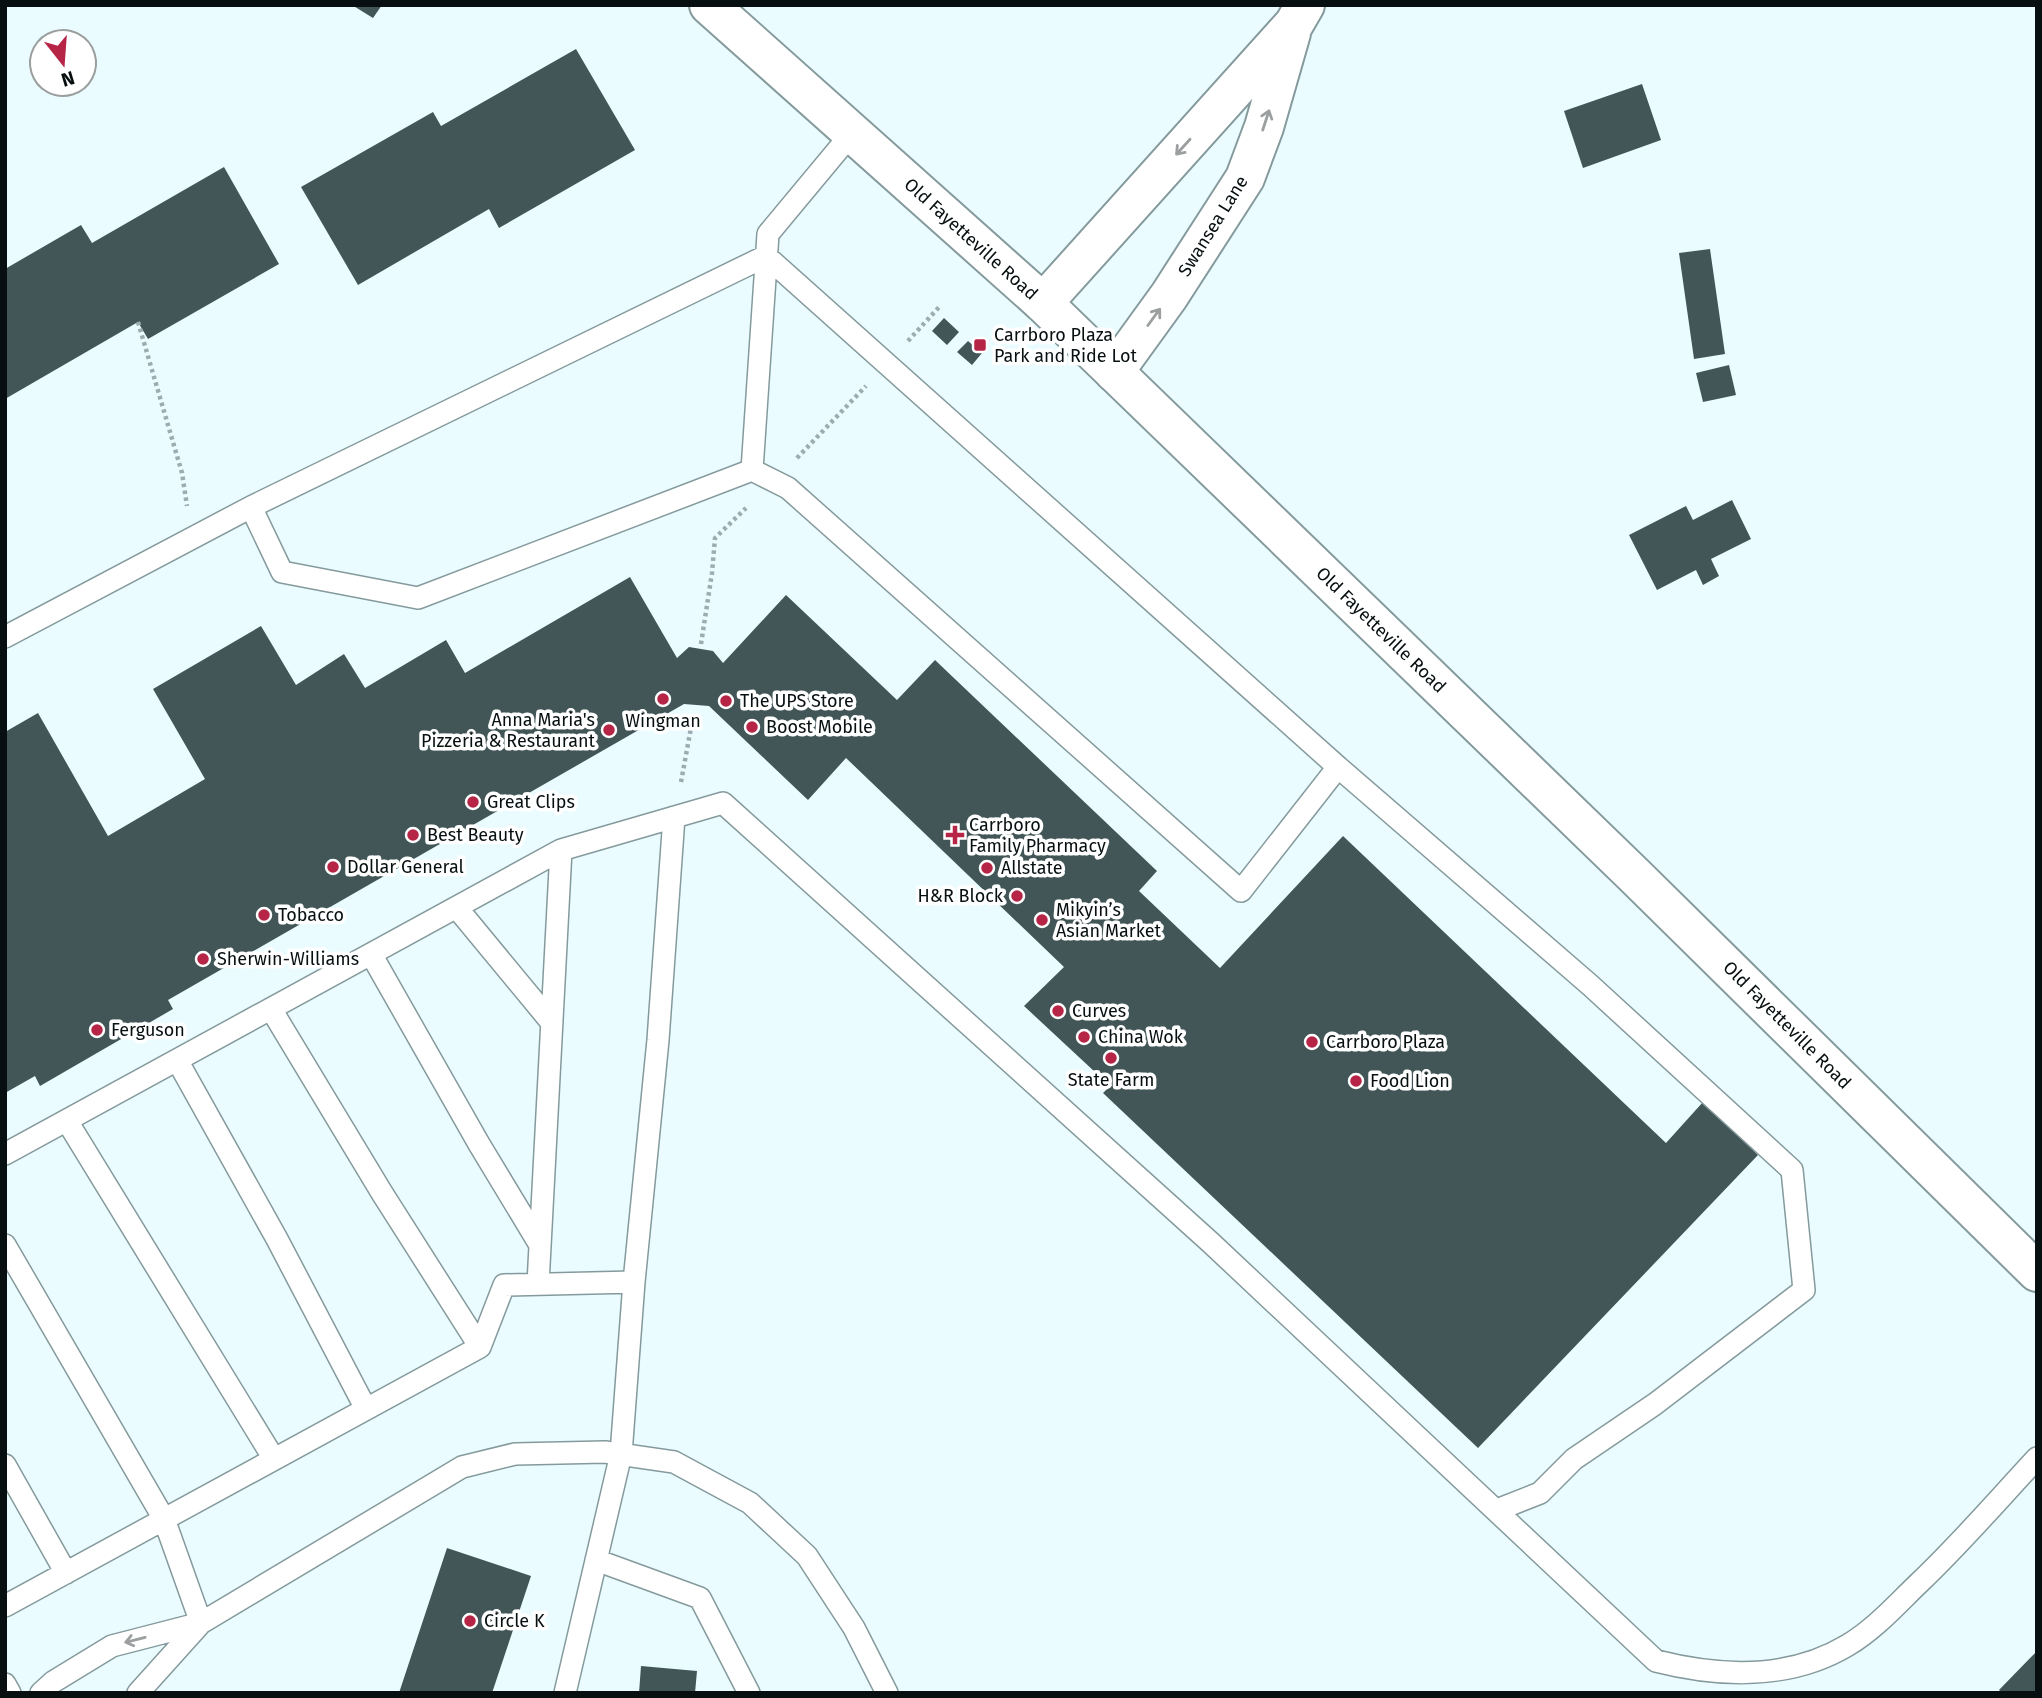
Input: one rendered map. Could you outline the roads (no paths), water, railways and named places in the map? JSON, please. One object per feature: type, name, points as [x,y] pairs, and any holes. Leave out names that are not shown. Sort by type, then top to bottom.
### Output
[{"type":"street","name":"Old Fayetteville Road","points":[[709,5],[1043,303],[1634,874],[2037,1272]]},
{"type":"street","name":"Swansea Lane","points":[[1043,303],[1299,15]]},
{"type":"street","name":"Swansea Lane","points":[[1114,372],[1168,296],[1245,178],[1299,15]]},
{"type":"lane","points":[[752,470],[768,234],[852,133]]},
{"type":"lane","points":[[5,637],[251,507],[766,257]]},
{"type":"lane","points":[[766,257],[1338,767],[1590,985],[1793,1170],[1804,1290],[1655,1404],[1574,1459],[1541,1493],[1497,1510]]},
{"type":"lane","points":[[251,507],[282,572],[418,598],[752,470],[788,488],[1241,891],[1338,767]]},
{"type":"lane","points":[[5,1154],[561,850],[723,803],[1210,1242],[1656,1661],[1710,1672],[1755,1673],[1785,1670],[1813,1661],[1847,1645],[1882,1619],[1958,1545],[2037,1458]]},
{"type":"lane","points":[[565,1693],[621,1454],[634,1283],[658,1040],[674,817]]},
{"type":"lane","points":[[538,1284],[561,850]]},
{"type":"lane","points":[[457,908],[552,1023]]},
{"type":"lane","points":[[371,954],[540,1245]]},
{"type":"lane","points":[[271,1009],[382,1193],[480,1347]]},
{"type":"lane","points":[[177,1060],[277,1238],[366,1409]]},
{"type":"lane","points":[[67,1121],[274,1460]]},
{"type":"lane","points":[[5,1245],[164,1519],[201,1623]]},
{"type":"lane","points":[[5,1606],[480,1347],[504,1285],[634,1283]]},
{"type":"lane","points":[[41,1693],[112,1646],[201,1623],[462,1466],[515,1454],[605,1452],[674,1462],[750,1503],[807,1556],[854,1628],[887,1693]]},
{"type":"lane","points":[[5,1465],[66,1573]]},
{"type":"lane","points":[[596,1560],[700,1598],[749,1693]]},
{"type":"lane","points":[[138,1693],[201,1623]]},
{"type":"lane","points":[[5,1684],[10,1693]]},
{"type":"place","name":"Carrboro Plaza Park and Ride Lot","points":[[980,345]]},
{"type":"place","name":"Wingman","points":[[663,699]]},
{"type":"place","name":"The UPS Store","points":[[726,701]]},
{"type":"place","name":"Boost Mobile","points":[[752,727]]},
{"type":"place","name":"Anna Maria's Pizzeria & Restaurant","points":[[609,730]]},
{"type":"place","name":"Great Clips","points":[[473,802]]},
{"type":"place","name":"Best Beauty","points":[[413,835]]},
{"type":"place","name":"Carrboro Family Pharmacy","points":[[955,835]]},
{"type":"place","name":"Dollar General","points":[[333,867]]},
{"type":"place","name":"Allstate","points":[[987,868]]},
{"type":"place","name":"H&R Block","points":[[1017,896]]},
{"type":"place","name":"Tobacco","points":[[264,915]]},
{"type":"place","name":"Mikyin’s Asian Market","points":[[1042,920]]},
{"type":"place","name":"Sherwin-Williams","points":[[203,959]]},
{"type":"place","name":"Curves","points":[[1058,1011]]},
{"type":"place","name":"Ferguson","points":[[97,1030]]},
{"type":"place","name":"China Wok","points":[[1084,1037]]},
{"type":"place","name":"Carrboro Plaza","points":[[1312,1042]]},
{"type":"place","name":"State Farm","points":[[1111,1058]]},
{"type":"place","name":"Food Lion","points":[[1356,1081]]},
{"type":"place","name":"Circle K","points":[[470,1621]]}]
